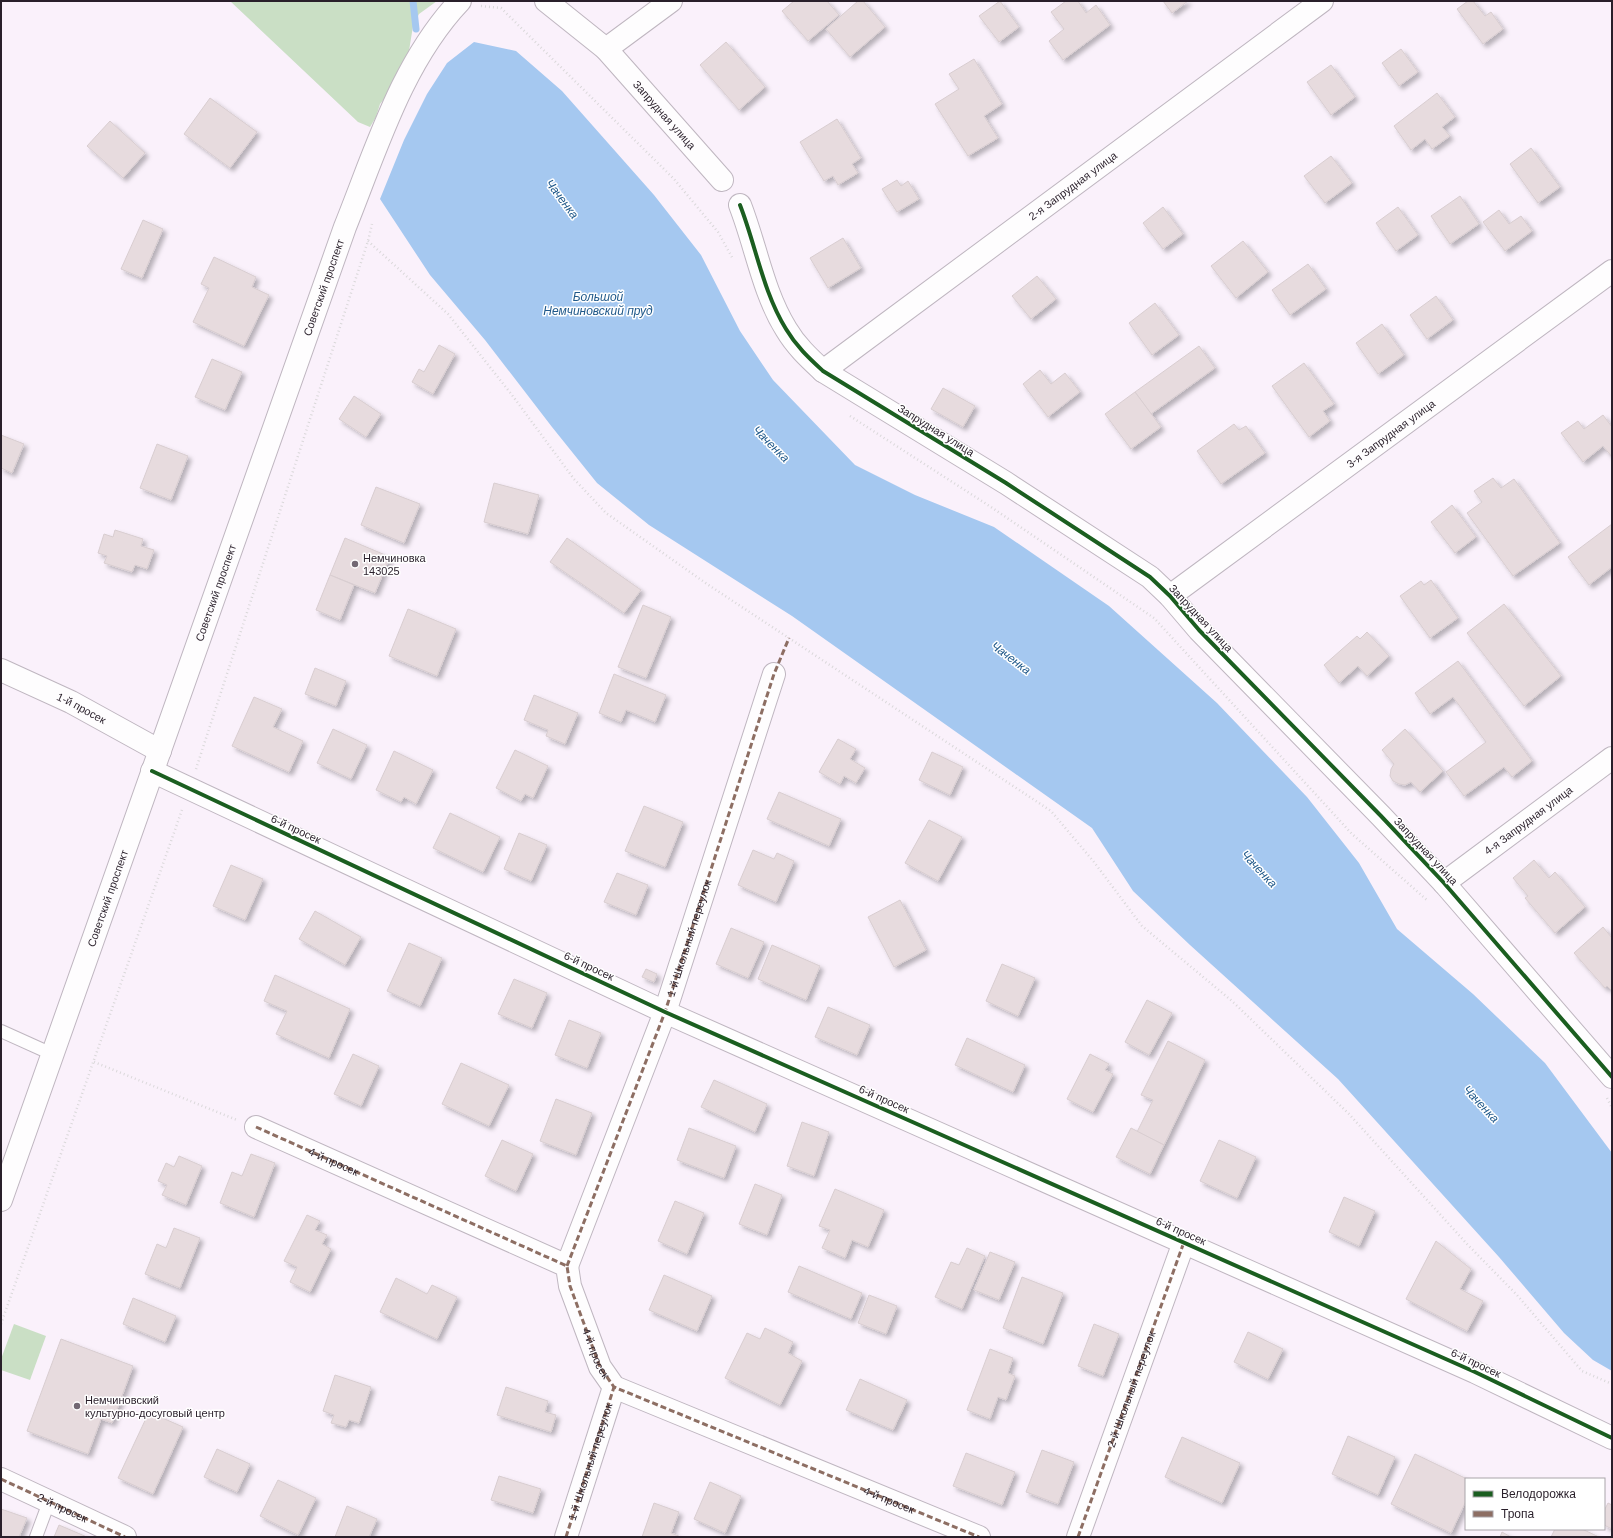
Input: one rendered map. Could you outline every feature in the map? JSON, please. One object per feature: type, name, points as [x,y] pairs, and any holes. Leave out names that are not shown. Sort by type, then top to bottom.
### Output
[{"type":"street","name":"Запрудная улица","points":[[546,1],[606,50],[722,180]]},
{"type":"street","points":[[606,50],[671,1]]},
{"type":"street","name":"2-я Запрудная улица","points":[[823,371],[1322,1]]},
{"type":"street","name":"Советский проспект","points":[[1,1200],[346,227],[401,88],[433,34],[470,3]]},
{"type":"street","name":"Запрудная улица","points":[[740,205],[771,297],[786,329],[805,355],[823,371],[1006,483],[1150,577],[1170,596],[1199,630],[1381,816],[1444,883],[1609,1085]]},
{"type":"street","name":"3-я Запрудная улица","points":[[1170,596],[1612,271]]},
{"type":"street","name":"1-й просек","points":[[1,670],[71,702],[160,751]]},
{"type":"street","name":"1-й Школьный переулок","points":[[567,1266],[665,1012],[774,674]]},
{"type":"street","name":"4-я Запрудная улица","points":[[1444,883],[1612,758]]},
{"type":"street","name":"6-й просек","points":[[152,771],[665,1012],[1475,1372],[1612,1438]]},
{"type":"street","name":"4-й просек","points":[[256,1127],[567,1266],[570,1286],[600,1367],[614,1386],[979,1537]]},
{"type":"street","name":"2-й Школьный переулок","points":[[1078,1537],[1184,1242]]},
{"type":"street","name":"1-й Школьный переулок","points":[[566,1537],[614,1386]]},
{"type":"street","name":"2-й просек","points":[[1,1479],[125,1537]]},
{"type":"lane","points":[[1,1031],[52,1054]]},
{"type":"lane","points":[[36,1537],[49,1502]]},
{"type":"path","points":[[470,3],[501,8],[674,179],[718,232],[737,266]]},
{"type":"path","points":[[1,1324],[190,789],[368,241],[372,224],[370,219]]},
{"type":"path","points":[[346,227],[368,241],[448,314],[512,395],[574,479],[606,513],[707,584],[1051,811],[1094,862],[1142,926],[1232,1000],[1349,1114],[1467,1244],[1517,1295],[1582,1371],[1612,1384]]},
{"type":"path","points":[[845,412],[991,507],[1154,618],[1352,834],[1432,904]]},
{"type":"path","points":[[94,1062],[256,1127]]},
{"type":"path","points":[[1609,1085],[1612,1108]]},
{"type":"green space","points":[[230,1],[437,1],[419,14],[413,26],[408,57],[388,94],[380,104],[376,117],[370,127],[358,122]]},
{"type":"green space","points":[[14,1324],[46,1336],[30,1380],[1,1370],[1,1359]]},
{"type":"water","name":"Большой Немчиновский пруд","points":[[474,42],[516,51],[562,91],[654,195],[701,255],[740,331],[773,380],[855,465],[915,495],[994,527],[1109,606],[1217,703],[1307,797],[1359,863],[1397,929],[1473,994],[1545,1063],[1612,1153],[1612,1371],[1593,1360],[1564,1333],[1499,1257],[1338,1079],[1190,945],[1133,891],[1092,828],[792,616],[649,525],[597,483],[485,340],[430,275],[380,199],[404,140],[427,94],[447,63]]},
{"type":"building","points":[[794,1],[827,1],[839,15],[808,41],[782,11]]},
{"type":"building","points":[[858,1],[863,1],[885,27],[850,57],[826,29]]},
{"type":"building","points":[[1000,1],[1019,27],[999,42],[979,16]]},
{"type":"building","points":[[1066,1],[1078,1],[1086,13],[1096,5],[1110,25],[1063,60],[1049,41],[1064,29],[1051,12]]},
{"type":"building","points":[[1163,1],[1188,1],[1172,13]]},
{"type":"building","points":[[1468,1],[1473,1],[1485,16],[1491,12],[1503,29],[1483,44],[1457,9]]},
{"type":"building","points":[[726,42],[765,87],[739,110],[700,65]]},
{"type":"building","points":[[1401,49],[1418,72],[1399,86],[1382,63]]},
{"type":"building","points":[[974,59],[1002,104],[984,116],[998,138],[968,156],[935,104],[959,89],[949,74]]},
{"type":"building","points":[[1331,65],[1355,97],[1331,115],[1307,82]]},
{"type":"building","points":[[1437,93],[1455,117],[1442,127],[1450,136],[1432,149],[1425,139],[1411,150],[1394,126]]},
{"type":"building","points":[[210,98],[257,132],[230,168],[184,134]]},
{"type":"building","points":[[837,119],[861,158],[852,164],[858,173],[838,185],[833,176],[824,181],[800,142]]},
{"type":"building","points":[[110,121],[145,153],[123,178],[87,146]]},
{"type":"building","points":[[1531,148],[1560,187],[1538,203],[1510,164]]},
{"type":"building","points":[[1331,156],[1352,183],[1325,203],[1304,176]]},
{"type":"building","points":[[897,180],[901,186],[908,181],[919,199],[897,212],[882,189]]},
{"type":"building","points":[[1460,196],[1479,224],[1450,244],[1431,216]]},
{"type":"building","points":[[1163,207],[1183,234],[1163,249],[1143,223]]},
{"type":"building","points":[[1398,207],[1418,235],[1396,251],[1376,223]]},
{"type":"building","points":[[1499,210],[1509,224],[1521,216],[1532,231],[1505,251],[1483,222]]},
{"type":"building","points":[[143,220],[163,229],[142,278],[121,269]]},
{"type":"building","points":[[843,238],[861,268],[828,288],[810,258]]},
{"type":"building","points":[[1243,241],[1268,272],[1236,298],[1211,266]]},
{"type":"building","points":[[214,257],[256,277],[252,287],[269,295],[244,346],[193,322],[209,288],[201,284]]},
{"type":"building","points":[[1308,264],[1326,289],[1290,315],[1272,290]]},
{"type":"building","points":[[1037,276],[1056,299],[1031,319],[1012,296]]},
{"type":"building","points":[[1436,296],[1453,320],[1427,339],[1410,315]]},
{"type":"building","points":[[1155,303],[1179,335],[1152,355],[1129,323]]},
{"type":"building","points":[[1382,324],[1404,355],[1378,374],[1356,343]]},
{"type":"building","points":[[439,345],[455,354],[433,394],[412,382],[419,369],[424,372]]},
{"type":"building","points":[[1199,346],[1215,368],[1151,414],[1135,392]]},
{"type":"building","points":[[212,359],[242,372],[225,410],[195,397]]},
{"type":"building","points":[[1304,363],[1334,404],[1323,411],[1330,421],[1309,437],[1272,386]]},
{"type":"building","points":[[1040,370],[1051,384],[1065,373],[1080,392],[1048,417],[1023,384]]},
{"type":"building","points":[[943,388],[975,406],[963,427],[931,409]]},
{"type":"building","points":[[1135,392],[1161,427],[1131,449],[1105,414]]},
{"type":"building","points":[[354,396],[381,414],[366,437],[339,419]]},
{"type":"building","points":[[1603,415],[1612,427],[1612,457],[1603,446],[1583,462],[1561,433],[1578,421],[1584,429]]},
{"type":"building","points":[[1234,424],[1239,430],[1246,426],[1265,453],[1221,484],[1197,451]]},
{"type":"building","points":[[1,435],[24,444],[12,473],[1,468]]},
{"type":"building","points":[[157,444],[188,456],[171,500],[140,488]]},
{"type":"building","points":[[1493,478],[1501,488],[1514,479],[1560,543],[1513,576],[1467,513],[1482,502],[1474,491]]},
{"type":"building","points":[[494,483],[539,495],[528,534],[484,522]]},
{"type":"building","points":[[376,487],[420,504],[404,543],[361,525]]},
{"type":"building","points":[[1452,505],[1476,537],[1455,553],[1431,522]]},
{"type":"building","points":[[1612,524],[1612,567],[1589,585],[1568,557]]},
{"type":"building","points":[[115,530],[143,539],[141,546],[154,550],[147,569],[135,565],[132,572],[104,563],[107,556],[98,553],[104,534],[113,537]]},
{"type":"building","points":[[345,538],[390,557],[375,593],[330,575]]},
{"type":"building","points":[[567,538],[641,590],[624,613],[550,562]]},
{"type":"building","points":[[330,575],[354,585],[340,620],[316,610]]},
{"type":"building","points":[[1431,580],[1458,618],[1430,638],[1400,596],[1421,581],[1424,585]]},
{"type":"building","points":[[1504,604],[1561,676],[1524,706],[1467,633]]},
{"type":"building","points":[[643,605],[671,617],[646,678],[618,667]]},
{"type":"building","points":[[408,609],[456,629],[437,676],[389,656]]},
{"type":"building","points":[[1367,632],[1389,656],[1367,676],[1358,666],[1339,683],[1324,665],[1357,636],[1360,639]]},
{"type":"building","points":[[1458,661],[1532,761],[1512,777],[1504,767],[1464,796],[1446,772],[1486,742],[1453,697],[1430,714],[1415,693]]},
{"type":"building","points":[[315,668],[346,681],[336,706],[305,694]]},
{"type":"building","points":[[614,674],[666,695],[655,722],[626,710],[621,722],[599,713]]},
{"type":"building","points":[[534,695],[578,713],[565,744],[546,736],[548,730],[524,720]]},
{"type":"building","points":[[254,697],[282,709],[273,727],[303,741],[289,772],[232,746]]},
{"type":"building","points":[[333,729],[367,745],[351,779],[317,763]]},
{"type":"building","points":[[1405,729],[1443,771],[1420,792],[1411,782],[1405,785],[1393,781],[1390,776],[1391,769],[1394,764],[1382,750]]},
{"type":"building","points":[[838,739],[856,749],[850,759],[865,768],[856,783],[844,776],[840,784],[819,772]]},
{"type":"building","points":[[515,750],[548,766],[533,798],[525,794],[521,801],[496,788]]},
{"type":"building","points":[[394,751],[433,770],[416,804],[404,797],[401,802],[376,790]]},
{"type":"building","points":[[932,752],[963,767],[950,795],[919,780]]},
{"type":"building","points":[[779,792],[841,819],[829,846],[767,819]]},
{"type":"building","points":[[644,806],[683,822],[665,867],[625,851]]},
{"type":"building","points":[[450,813],[500,837],[483,872],[433,848]]},
{"type":"building","points":[[929,820],[962,837],[938,881],[905,863]]},
{"type":"building","points":[[519,833],[547,845],[531,881],[504,869]]},
{"type":"building","points":[[753,850],[774,859],[777,853],[794,861],[776,902],[738,885]]},
{"type":"building","points":[[1534,860],[1549,878],[1555,872],[1585,907],[1555,933],[1525,898],[1528,896],[1513,878]]},
{"type":"building","points":[[231,865],[263,879],[245,920],[213,906]]},
{"type":"building","points":[[617,873],[648,885],[636,915],[604,902]]},
{"type":"building","points":[[900,900],[926,950],[894,967],[868,917]]},
{"type":"building","points":[[315,911],[361,937],[345,965],[299,939]]},
{"type":"building","points":[[1603,927],[1612,938],[1612,991],[1607,986],[1605,988],[1574,953]]},
{"type":"building","points":[[731,928],[764,942],[748,978],[716,964]]},
{"type":"building","points":[[409,943],[442,958],[420,1006],[387,991]]},
{"type":"building","points":[[772,945],[820,966],[806,1000],[758,979]]},
{"type":"building","points":[[1002,964],[1035,978],[1018,1016],[986,1001]]},
{"type":"building","points":[[646,969],[657,974],[654,982],[642,977]]},
{"type":"building","points":[[275,975],[350,1009],[329,1058],[276,1034],[287,1011],[264,1001]]},
{"type":"building","points":[[514,979],[547,993],[532,1028],[498,1014]]},
{"type":"building","points":[[1147,1000],[1172,1013],[1149,1055],[1125,1042]]},
{"type":"building","points":[[828,1007],[870,1025],[857,1055],[815,1037]]},
{"type":"building","points":[[569,1020],[601,1033],[587,1068],[555,1055]]},
{"type":"building","points":[[967,1038],[1025,1065],[1013,1092],[955,1065]]},
{"type":"building","points":[[1168,1041],[1205,1060],[1164,1145],[1137,1132],[1153,1100],[1141,1095]]},
{"type":"building","points":[[353,1054],[379,1066],[361,1106],[334,1094]]},
{"type":"building","points":[[1090,1054],[1109,1064],[1105,1070],[1113,1074],[1093,1112],[1067,1099]]},
{"type":"building","points":[[461,1063],[509,1085],[489,1126],[442,1104]]},
{"type":"building","points":[[714,1080],[767,1104],[755,1132],[701,1107]]},
{"type":"building","points":[[556,1099],[592,1113],[576,1155],[540,1141]]},
{"type":"building","points":[[802,1122],[829,1132],[814,1176],[787,1166]]},
{"type":"building","points":[[689,1128],[736,1146],[724,1178],[677,1160]]},
{"type":"building","points":[[1131,1128],[1164,1145],[1150,1174],[1116,1157]]},
{"type":"building","points":[[502,1140],[533,1154],[516,1191],[485,1176]]},
{"type":"building","points":[[1219,1140],[1256,1157],[1237,1198],[1200,1181]]},
{"type":"building","points":[[251,1154],[275,1163],[254,1217],[220,1203],[232,1172],[242,1176]]},
{"type":"building","points":[[179,1156],[202,1166],[186,1205],[162,1195],[167,1185],[158,1181],[166,1163],[174,1167]]},
{"type":"building","points":[[755,1184],[782,1195],[767,1235],[739,1224]]},
{"type":"building","points":[[835,1189],[884,1210],[868,1247],[852,1240],[845,1258],[822,1248],[830,1230],[819,1226]]},
{"type":"building","points":[[1344,1197],[1375,1211],[1359,1246],[1329,1232]]},
{"type":"building","points":[[675,1201],[704,1213],[687,1254],[658,1241]]},
{"type":"building","points":[[307,1215],[320,1221],[315,1230],[327,1235],[322,1244],[331,1249],[310,1292],[290,1282],[297,1267],[284,1261]]},
{"type":"building","points":[[174,1228],[200,1238],[180,1288],[145,1274],[157,1244],[166,1248]]},
{"type":"building","points":[[1436,1241],[1471,1269],[1460,1289],[1483,1301],[1467,1331],[1406,1299]]},
{"type":"building","points":[[967,1248],[985,1256],[962,1309],[935,1297],[951,1262],[959,1265]]},
{"type":"building","points":[[990,1252],[1015,1262],[999,1300],[974,1290]]},
{"type":"building","points":[[799,1266],[862,1293],[851,1319],[788,1292]]},
{"type":"building","points":[[664,1275],[712,1296],[697,1331],[649,1310]]},
{"type":"building","points":[[1022,1277],[1063,1293],[1043,1344],[1003,1328]]},
{"type":"building","points":[[396,1278],[427,1294],[432,1285],[457,1297],[437,1339],[380,1312]]},
{"type":"building","points":[[869,1295],[897,1306],[886,1334],[858,1323]]},
{"type":"building","points":[[133,1298],[176,1316],[165,1342],[123,1324]]},
{"type":"building","points":[[1094,1324],[1119,1334],[1103,1376],[1078,1366]]},
{"type":"building","points":[[765,1328],[793,1342],[788,1353],[802,1361],[780,1405],[725,1378],[747,1333],[760,1339]]},
{"type":"building","points":[[1248,1332],[1283,1349],[1268,1379],[1234,1362]]},
{"type":"building","name":"Немчиновский культурно-досуговый центр","points":[[61,1339],[133,1366],[112,1423],[101,1419],[88,1454],[27,1431]]},
{"type":"building","points":[[990,1349],[1013,1358],[1008,1373],[1015,1376],[1006,1400],[998,1397],[990,1419],[967,1410]]},
{"type":"building","points":[[335,1375],[371,1387],[359,1423],[349,1420],[346,1427],[331,1423],[334,1415],[323,1411]]},
{"type":"building","points":[[860,1379],[907,1400],[893,1430],[846,1410]]},
{"type":"building","points":[[506,1387],[548,1401],[545,1412],[556,1415],[551,1432],[497,1415]]},
{"type":"building","points":[[149,1412],[183,1427],[153,1494],[118,1478]]},
{"type":"building","points":[[1348,1436],[1395,1457],[1378,1495],[1332,1474]]},
{"type":"building","points":[[1182,1437],[1240,1463],[1222,1503],[1165,1477]]},
{"type":"building","points":[[217,1449],[250,1464],[237,1492],[204,1477]]},
{"type":"building","points":[[1042,1450],[1074,1462],[1058,1504],[1026,1492]]},
{"type":"building","points":[[966,1453],[1015,1472],[1002,1505],[953,1486]]},
{"type":"building","points":[[1415,1454],[1465,1478],[1465,1503],[1451,1533],[1391,1504]]},
{"type":"building","points":[[499,1476],[541,1489],[533,1513],[491,1500]]},
{"type":"building","points":[[278,1480],[316,1498],[298,1535],[260,1516]]},
{"type":"building","points":[[710,1482],[741,1496],[725,1533],[694,1519]]},
{"type":"building","points":[[654,1503],[679,1512],[671,1533],[681,1537],[642,1537]]},
{"type":"building","points":[[1608,1503],[1612,1505],[1612,1529],[1605,1526],[1605,1509]]},
{"type":"building","points":[[347,1506],[377,1519],[369,1537],[335,1537]]},
{"type":"building","points":[[1,1509],[27,1518],[19,1537],[1,1537]]},
{"type":"building","points":[[59,1525],[87,1537],[54,1537]]},
{"type":"building","points":[[1554,1530],[1584,1530],[1599,1537],[1551,1537]]},
{"type":"building","points":[[1502,1532],[1511,1537],[1500,1537]]},
{"type":"waterway","name":"Чаченка","points":[[413,1],[416,29]]},
{"type":"marked path","points":[[567,1266],[665,1012],[774,674],[789,638]]},
{"type":"marked path","points":[[256,1127],[567,1266],[570,1286],[600,1367],[614,1387],[979,1537]]},
{"type":"marked path","points":[[1078,1537],[1184,1242]]},
{"type":"marked path","points":[[566,1537],[614,1387]]},
{"type":"marked path","points":[[1,1479],[125,1537]]},
{"type":"cycle path","points":[[740,205],[771,300],[778,315],[798,346],[823,371],[1006,483],[1150,577],[1170,596],[1199,630],[1381,816],[1444,883],[1612,1077]]},
{"type":"cycle path","points":[[152,771],[665,1012],[1475,1372],[1612,1438]]},
{"type":"place","name":"Немчиновка 143025","points":[[355,564]]},
{"type":"place","name":"Немчиновский культурно-досуговый центр","points":[[77,1406]]}]
